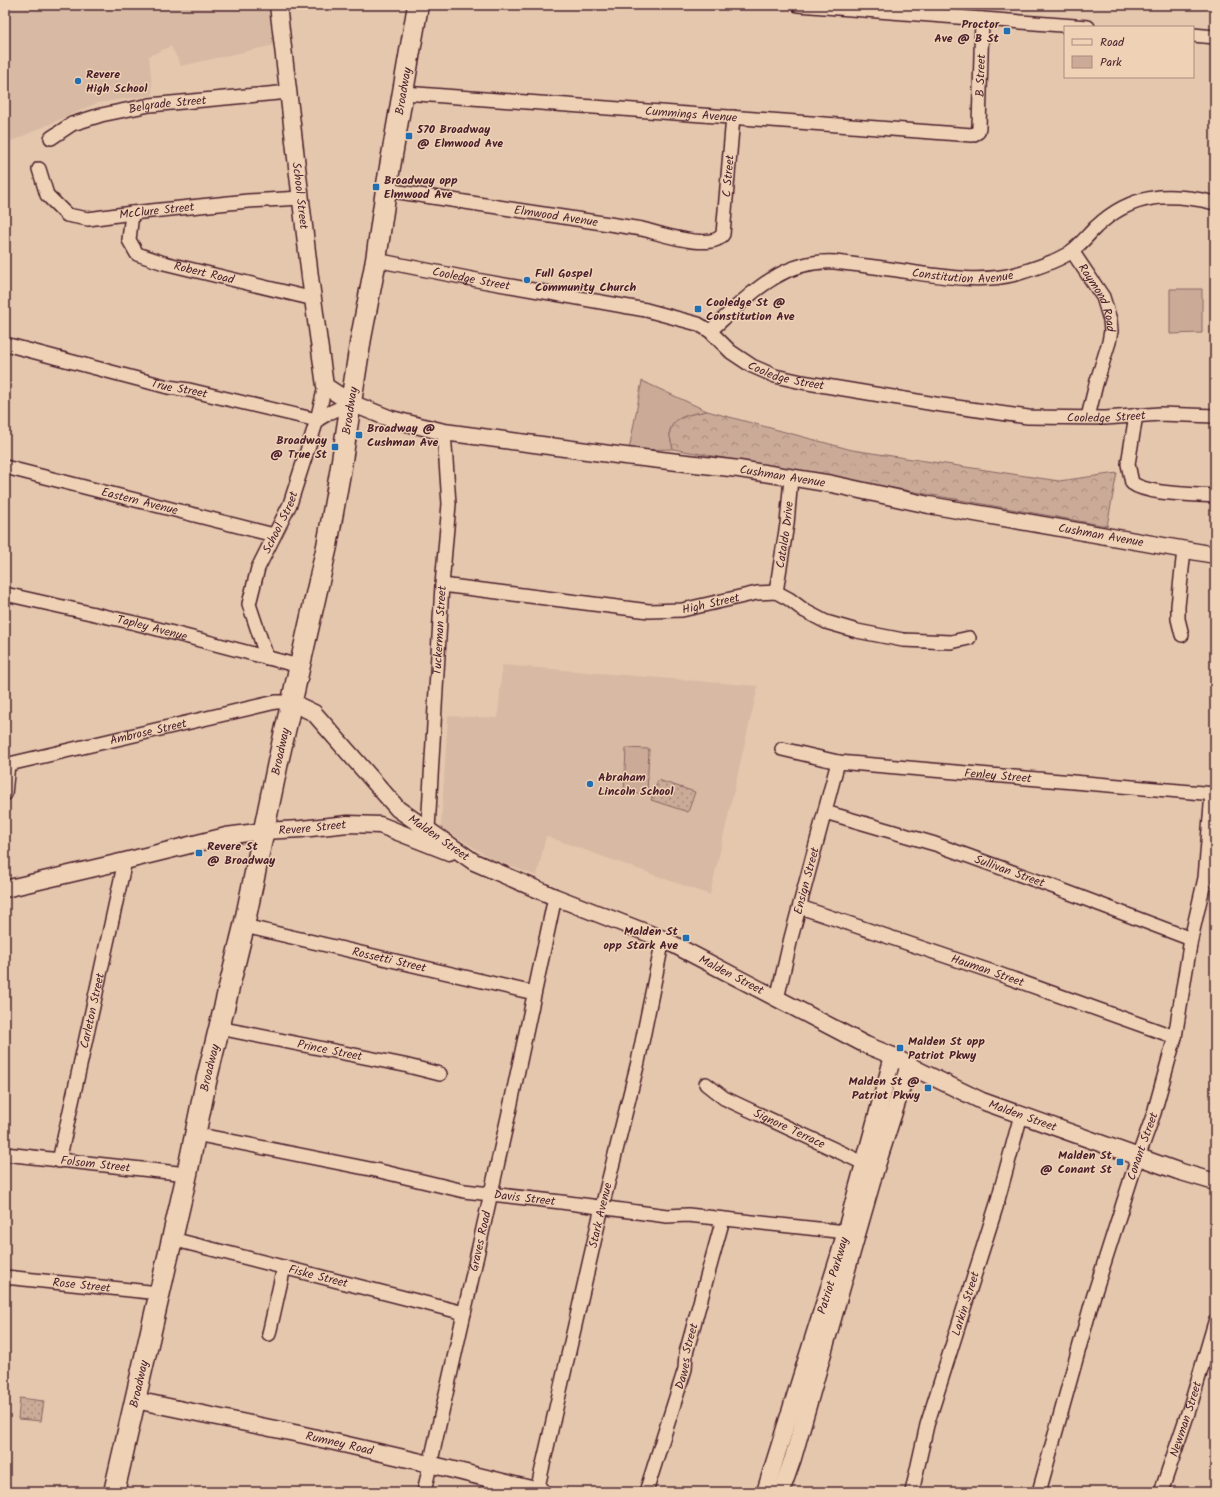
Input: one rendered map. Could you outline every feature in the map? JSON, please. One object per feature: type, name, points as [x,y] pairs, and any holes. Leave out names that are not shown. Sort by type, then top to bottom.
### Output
[{"type":"main road","name":"Broadway","points":[[114,1492],[219,1028],[244,926],[291,702],[327,546],[418,5]]},
{"type":"street","name":"School Street","points":[[267,658],[249,604],[258,568],[290,504],[317,420],[326,386],[301,198],[278,5]]},
{"type":"street","points":[[798,5],[1075,26]]},
{"type":"street","name":"B Street","points":[[978,132],[980,119],[982,19]]},
{"type":"street","points":[[1194,35],[1215,37]]},
{"type":"street","name":"Belgrade Street","points":[[51,138],[72,124],[101,115],[150,106],[289,92]]},
{"type":"street","name":"Cummings Avenue","points":[[404,92],[969,135],[978,132]]},
{"type":"street","name":"C Street","points":[[723,234],[733,118]]},
{"type":"street","name":"McClure Street","points":[[39,169],[47,195],[67,214],[88,219],[248,201],[301,198]]},
{"type":"street","name":"Elmwood Avenue","points":[[386,190],[642,229],[690,240],[711,241],[720,238],[723,234]]},
{"type":"street","name":"Constitution Avenue","points":[[710,331],[749,296],[771,280],[789,269],[804,264],[821,261],[835,262],[951,277],[982,278],[1017,274],[1062,257],[1072,251],[1096,227],[1120,210],[1136,202],[1154,197],[1172,196],[1190,197],[1215,203]]},
{"type":"street","name":"Robert Road","points":[[132,213],[129,240],[137,254],[164,263],[314,299]]},
{"type":"street","name":"Raymond Road","points":[[1072,251],[1103,297],[1110,320],[1107,348],[1088,417]]},
{"type":"street","name":"Cooledge Street","points":[[376,260],[482,281],[646,310],[698,324],[710,331],[731,352],[752,366],[775,376],[871,394],[1028,417],[1105,418],[1160,414],[1215,416]]},
{"type":"street","name":"True Street","points":[[5,344],[168,386],[317,420]]},
{"type":"street","points":[[326,386],[351,403]]},
{"type":"street","points":[[317,420],[351,403]]},
{"type":"street","name":"Cushman Avenue","points":[[351,403],[391,419],[444,432],[617,455],[721,466],[832,484],[929,505],[1215,555]]},
{"type":"street","points":[[1136,415],[1128,464],[1132,483],[1142,488],[1172,493],[1215,496]]},
{"type":"street","name":"Tuckerman Street","points":[[428,829],[442,584],[449,504],[444,432]]},
{"type":"street","name":"Eastern Avenue","points":[[5,467],[274,534]]},
{"type":"street","name":"Cataldo Drive","points":[[776,592],[787,524],[791,478]]},
{"type":"street","points":[[1182,635],[1178,619],[1178,606],[1184,550]]},
{"type":"street","name":"High Street","points":[[442,584],[649,611],[682,610],[757,594],[776,592]]},
{"type":"street","points":[[776,592],[789,599],[805,611],[826,622],[858,631],[903,640],[951,642],[969,638]]},
{"type":"street","name":"Tapley Avenue","points":[[5,594],[135,623],[299,666]]},
{"type":"street","name":"Ambrose Street","points":[[6,765],[276,702],[291,702]]},
{"type":"street","name":"Malden Street","points":[[291,702],[314,713],[398,809],[474,862],[555,897],[663,939],[866,1045],[894,1056],[982,1101],[1215,1182]]},
{"type":"street","name":"Fenley Street","points":[[782,749],[838,762],[1214,794]]},
{"type":"street","name":"Ensign Street","points":[[777,999],[838,762]]},
{"type":"street","points":[[5,794],[6,765]]},
{"type":"street","name":"Conant Street","points":[[1039,1492],[1093,1298],[1138,1156],[1154,1113],[1175,1037],[1191,939],[1205,878],[1214,794]]},
{"type":"street","name":"Sullivan Street","points":[[825,812],[943,847],[1191,939]]},
{"type":"street","name":"Revere Street","points":[[5,889],[226,836],[263,831],[301,830],[348,824],[380,825],[474,862]]},
{"type":"street","name":"Carleton Street","points":[[58,1161],[125,861]]},
{"type":"street","name":"Graves Road","points":[[424,1492],[491,1194],[555,897]]},
{"type":"street","name":"Hauman Street","points":[[800,907],[1004,976],[1175,1037]]},
{"type":"street","name":"Rossetti Street","points":[[244,926],[534,993]]},
{"type":"street","name":"Stark Avenue","points":[[540,1491],[602,1207],[638,1062],[663,939]]},
{"type":"street","name":"Prince Street","points":[[219,1028],[440,1074]]},
{"type":"street","name":"Patriot Parkway","points":[[781,1492],[793,1458],[851,1233],[870,1166],[894,1056]]},
{"type":"street","name":"Patriot Parkway","points":[[870,1166],[909,1065]]},
{"type":"street","name":"Signore Terrace","points":[[706,1084],[724,1098],[870,1166]]},
{"type":"street","name":"Larkin Street","points":[[912,1492],[928,1425],[996,1207],[1021,1115]]},
{"type":"street","name":"Davis Street","points":[[196,1134],[380,1171],[464,1191],[667,1216],[688,1215],[851,1233]]},
{"type":"street","name":"Folsom Street","points":[[5,1154],[186,1174]]},
{"type":"street","name":"Dawes Street","points":[[646,1492],[685,1369],[686,1353],[723,1219]]},
{"type":"street","name":"Patriot Parkway","points":[[765,1492],[851,1233]]},
{"type":"street","name":"Fiske Street","points":[[172,1239],[464,1313]]},
{"type":"street","points":[[269,1334],[284,1268]]},
{"type":"street","name":"Rose Street","points":[[5,1277],[159,1293]]},
{"type":"street","name":"Newman Street","points":[[1161,1492],[1190,1407],[1215,1322]]},
{"type":"street","name":"Rumney Road","points":[[135,1400],[304,1435],[540,1491]]},
{"type":"shaded area","name":"Revere High School","points":[[5,5],[269,5],[274,45],[181,66],[171,46],[149,56],[153,95],[97,103],[5,144]]},
{"type":"shaded area","name":"Abraham Lincoln School","points":[[502,665],[758,686],[710,895],[546,836],[537,876],[492,859],[441,827],[448,716],[498,718]]},
{"type":"green space","points":[[1170,289],[1202,289],[1202,333],[1170,334]]},
{"type":"green space","points":[[642,381],[707,411],[685,416],[675,422],[670,431],[673,449],[629,450]]},
{"type":"green space","points":[[707,411],[852,450],[1059,481],[1117,473],[1107,526],[673,449],[670,431],[675,422],[685,416]]},
{"type":"green space","points":[[626,748],[649,749],[647,794],[624,793]]},
{"type":"green space","points":[[658,780],[695,792],[688,812],[651,800]]},
{"type":"green space","points":[[20,1398],[44,1401],[41,1421],[18,1419]]},
{"type":"place","name":"Proctor Ave @ B St","points":[[1007,31]]},
{"type":"place","name":"Revere High School","points":[[78,81]]},
{"type":"place","name":"570 Broadway @ Elmwood Ave","points":[[409,136]]},
{"type":"place","name":"Broadway opp Elmwood Ave","points":[[376,187]]},
{"type":"place","name":"Full Gospel Community Church","points":[[527,280]]},
{"type":"place","name":"Cooledge St @ Constitution Ave","points":[[698,309]]},
{"type":"place","name":"Broadway @ Cushman Ave","points":[[359,435]]},
{"type":"place","name":"Broadway @ True St","points":[[335,447]]},
{"type":"place","name":"Abraham Lincoln School","points":[[590,784]]},
{"type":"place","name":"Revere St @ Broadway","points":[[199,853]]},
{"type":"place","name":"Malden St opp Stark Ave","points":[[686,938]]},
{"type":"place","name":"Malden St opp Patriot Pkwy","points":[[900,1048]]},
{"type":"place","name":"Malden St @ Patriot Pkwy","points":[[928,1088]]},
{"type":"place","name":"Malden St @ Conant St","points":[[1120,1162]]}]
